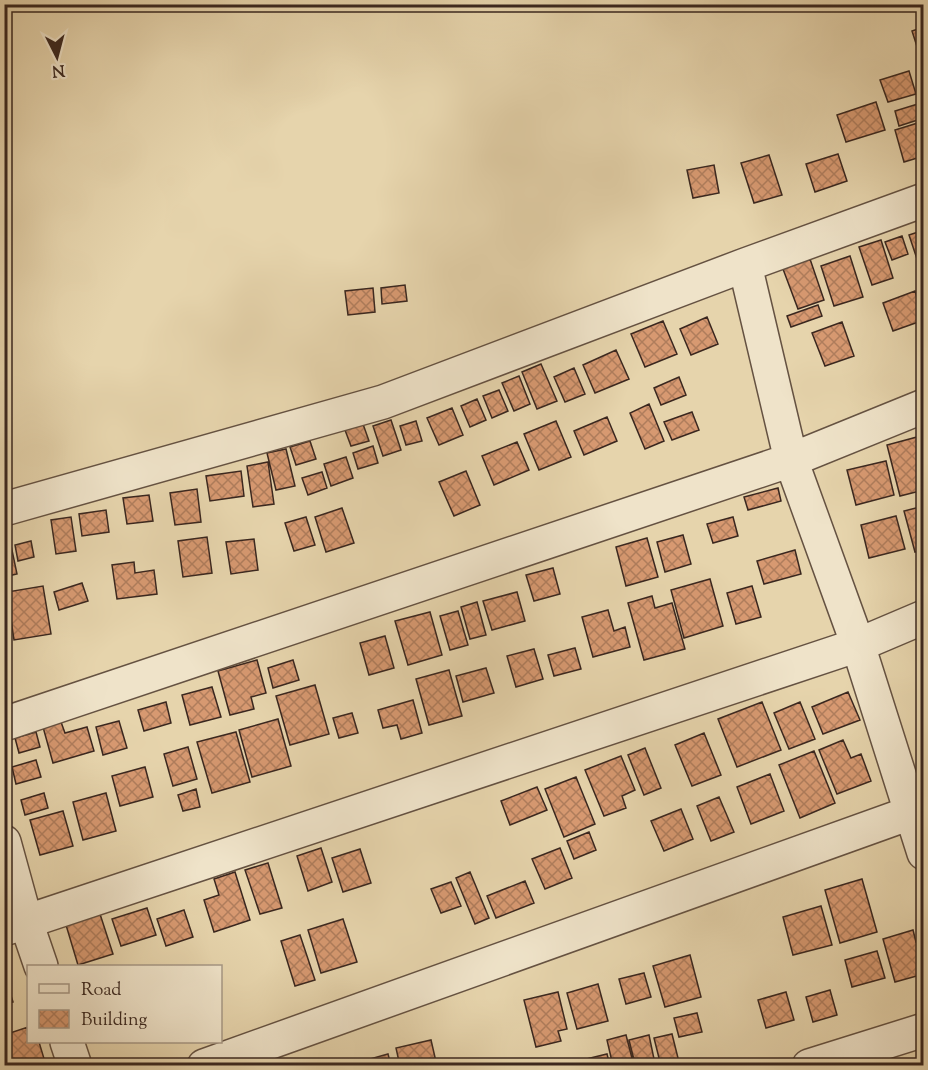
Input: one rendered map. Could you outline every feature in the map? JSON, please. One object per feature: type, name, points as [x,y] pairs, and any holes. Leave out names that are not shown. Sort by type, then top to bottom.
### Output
[{"type":"street","points":[[4,509],[383,402],[924,200]]},
{"type":"street","points":[[745,265],[791,460],[917,810],[924,853]]},
{"type":"street","points":[[4,724],[791,460],[924,406]]},
{"type":"street","points":[[15,926],[858,645],[924,617]]},
{"type":"street","points":[[204,1065],[917,810]]},
{"type":"street","points":[[4,842],[15,926],[40,965]]},
{"type":"street","points":[[809,1065],[924,1030]]},
{"type":"street","points":[[68,1043],[75,1065]]},
{"type":"building","points":[[924,27],[924,58],[921,59],[912,31]]},
{"type":"building","points":[[909,71],[916,94],[888,102],[880,80]]},
{"type":"building","points":[[876,102],[885,130],[846,142],[837,115]]},
{"type":"building","points":[[921,103],[924,118],[899,126],[895,111]]},
{"type":"building","points":[[921,122],[924,129],[924,156],[904,162],[895,130]]},
{"type":"building","points":[[838,154],[847,181],[815,192],[806,164]]},
{"type":"building","points":[[769,155],[782,195],[754,203],[741,163]]},
{"type":"building","points":[[714,165],[719,193],[693,198],[687,170]]},
{"type":"building","points":[[924,230],[924,273],[922,274],[909,235]]},
{"type":"building","points":[[902,236],[908,254],[892,260],[885,242]]},
{"type":"building","points":[[881,240],[893,278],[872,285],[859,247]]},
{"type":"building","points":[[850,256],[863,297],[834,306],[821,266]]},
{"type":"building","points":[[810,259],[824,300],[798,309],[783,269]]},
{"type":"building","points":[[405,285],[407,301],[382,304],[381,288]]},
{"type":"building","points":[[373,288],[375,312],[348,315],[345,291]]},
{"type":"building","points":[[915,291],[924,320],[893,331],[883,303]]},
{"type":"building","points":[[818,305],[822,316],[791,327],[787,316]]},
{"type":"building","points":[[707,317],[718,344],[691,355],[680,329]]},
{"type":"building","points":[[663,321],[677,354],[645,367],[631,334]]},
{"type":"building","points":[[842,322],[854,356],[825,366],[812,333]]},
{"type":"building","points":[[616,350],[629,379],[595,393],[583,365]]},
{"type":"building","points":[[541,364],[557,401],[537,409],[522,372]]},
{"type":"building","points":[[574,368],[585,394],[565,402],[554,377]]},
{"type":"building","points":[[519,376],[530,404],[514,411],[502,383]]},
{"type":"building","points":[[679,377],[686,395],[661,405],[654,388]]},
{"type":"building","points":[[499,390],[508,411],[492,418],[483,396]]},
{"type":"building","points":[[477,399],[486,420],[470,427],[461,406]]},
{"type":"building","points":[[649,404],[664,441],[645,449],[630,413]]},
{"type":"building","points":[[452,408],[463,435],[439,445],[427,418]]},
{"type":"building","points":[[692,412],[699,430],[672,440],[664,422]]},
{"type":"building","points":[[607,417],[617,441],[584,455],[574,431]]},
{"type":"building","points":[[391,420],[401,450],[383,456],[373,426]]},
{"type":"building","points":[[416,421],[422,441],[406,445],[400,426]]},
{"type":"building","points":[[556,421],[571,457],[539,470],[524,434]]},
{"type":"building","points":[[363,424],[369,441],[351,446],[345,430]]},
{"type":"building","points":[[917,437],[924,463],[924,490],[900,496],[887,445]]},
{"type":"building","points":[[310,441],[316,459],[296,465],[290,447]]},
{"type":"building","points":[[517,442],[529,470],[494,485],[482,456]]},
{"type":"building","points":[[373,446],[378,463],[358,469],[353,453]]},
{"type":"building","points":[[286,449],[295,486],[276,490],[267,453]]},
{"type":"building","points":[[346,457],[353,478],[331,486],[324,464]]},
{"type":"building","points":[[886,461],[894,495],[856,505],[847,470]]},
{"type":"building","points":[[268,462],[274,504],[253,507],[247,466]]},
{"type":"building","points":[[241,471],[244,496],[210,501],[206,476]]},
{"type":"building","points":[[466,471],[480,505],[454,516],[439,482]]},
{"type":"building","points":[[322,472],[327,488],[308,495],[302,478]]},
{"type":"building","points":[[778,488],[781,501],[748,510],[744,497]]},
{"type":"building","points":[[197,489],[201,522],[175,525],[170,493]]},
{"type":"building","points":[[149,495],[153,521],[127,524],[123,498]]},
{"type":"building","points":[[924,506],[924,550],[915,552],[904,511]]},
{"type":"building","points":[[342,508],[354,543],[326,552],[315,517]]},
{"type":"building","points":[[106,510],[109,532],[82,536],[79,514]]},
{"type":"building","points":[[896,516],[905,549],[869,558],[861,525]]},
{"type":"building","points":[[71,517],[76,551],[56,554],[51,520]]},
{"type":"building","points":[[306,517],[315,545],[294,551],[285,523]]},
{"type":"building","points":[[733,517],[738,536],[713,543],[707,524]]},
{"type":"building","points":[[683,535],[691,564],[665,572],[657,542]]},
{"type":"building","points":[[9,536],[17,574],[4,577],[4,537]]},
{"type":"building","points":[[207,537],[212,573],[183,577],[178,541]]},
{"type":"building","points":[[647,538],[658,577],[626,586],[616,547]]},
{"type":"building","points":[[254,539],[258,570],[231,574],[226,542]]},
{"type":"building","points":[[31,541],[34,557],[18,561],[15,545]]},
{"type":"building","points":[[795,550],[801,574],[764,584],[757,561]]},
{"type":"building","points":[[134,562],[135,573],[154,570],[157,594],[117,599],[112,565]]},
{"type":"building","points":[[553,568],[560,594],[534,601],[526,575]]},
{"type":"building","points":[[710,579],[723,626],[684,638],[671,590]]},
{"type":"building","points":[[82,583],[88,601],[59,610],[54,592]]},
{"type":"building","points":[[43,586],[51,634],[14,640],[7,592]]},
{"type":"building","points":[[752,586],[761,617],[736,624],[727,593]]},
{"type":"building","points":[[517,592],[525,621],[492,630],[483,601]]},
{"type":"building","points":[[652,596],[655,608],[672,603],[685,649],[644,660],[628,603]]},
{"type":"building","points":[[477,602],[486,635],[470,639],[461,607]]},
{"type":"building","points":[[608,610],[614,631],[625,627],[630,647],[593,657],[582,617]]},
{"type":"building","points":[[458,611],[468,645],[450,650],[440,616]]},
{"type":"building","points":[[430,612],[442,655],[408,665],[395,621]]},
{"type":"building","points":[[385,636],[394,668],[369,675],[360,643]]},
{"type":"building","points":[[575,648],[581,669],[554,676],[548,655]]},
{"type":"building","points":[[534,649],[543,679],[516,687],[507,656]]},
{"type":"building","points":[[257,660],[266,693],[251,697],[254,709],[230,715],[218,671]]},
{"type":"building","points":[[293,660],[299,680],[273,688],[268,668]]},
{"type":"building","points":[[486,668],[494,693],[463,702],[456,676]]},
{"type":"building","points":[[449,670],[462,716],[429,725],[416,679]]},
{"type":"building","points":[[315,685],[329,734],[290,745],[276,696]]},
{"type":"building","points":[[212,687],[221,717],[190,725],[182,695]]},
{"type":"building","points":[[848,692],[860,720],[823,734],[812,707]]},
{"type":"building","points":[[413,700],[422,733],[401,739],[397,725],[383,728],[378,710]]},
{"type":"building","points":[[166,702],[171,723],[144,731],[138,710]]},
{"type":"building","points":[[762,702],[781,750],[737,767],[718,719]]},
{"type":"building","points":[[800,702],[815,739],[789,749],[774,713]]},
{"type":"building","points":[[352,713],[358,733],[339,738],[333,718]]},
{"type":"building","points":[[278,719],[291,766],[252,777],[239,730]]},
{"type":"building","points":[[119,721],[127,748],[103,755],[96,727]]},
{"type":"building","points":[[61,722],[65,733],[87,727],[94,751],[53,763],[43,727]]},
{"type":"building","points":[[36,732],[40,747],[19,753],[15,738]]},
{"type":"building","points":[[236,732],[250,782],[212,793],[197,742]]},
{"type":"building","points":[[704,733],[721,775],[692,786],[675,745]]},
{"type":"building","points":[[843,740],[851,758],[861,754],[871,781],[837,794],[819,750]]},
{"type":"building","points":[[188,747],[197,779],[173,786],[164,754]]},
{"type":"building","points":[[645,748],[661,788],[644,795],[628,755]]},
{"type":"building","points":[[814,751],[835,803],[800,818],[779,765]]},
{"type":"building","points":[[621,756],[635,790],[622,796],[626,808],[604,816],[585,770]]},
{"type":"building","points":[[36,760],[41,777],[16,784],[12,767]]},
{"type":"building","points":[[145,767],[153,797],[120,806],[112,776]]},
{"type":"building","points":[[770,774],[784,811],[751,824],[737,787]]},
{"type":"building","points":[[576,777],[595,824],[564,837],[545,789]]},
{"type":"building","points":[[537,787],[547,810],[510,825],[501,801]]},
{"type":"building","points":[[196,789],[200,807],[183,811],[178,795]]},
{"type":"building","points":[[44,793],[48,808],[25,815],[21,800]]},
{"type":"building","points":[[106,793],[116,831],[83,840],[73,802]]},
{"type":"building","points":[[719,797],[734,832],[711,841],[697,806]]},
{"type":"building","points":[[681,809],[693,839],[664,851],[651,821]]},
{"type":"building","points":[[63,811],[73,846],[40,855],[30,820]]},
{"type":"building","points":[[589,832],[596,850],[574,859],[567,841]]},
{"type":"building","points":[[321,848],[332,882],[308,891],[297,856]]},
{"type":"building","points":[[560,848],[572,878],[545,889],[532,859]]},
{"type":"building","points":[[360,849],[371,883],[343,892],[332,858]]},
{"type":"building","points":[[268,863],[282,908],[260,914],[245,870]]},
{"type":"building","points":[[235,872],[250,920],[214,932],[204,900],[219,895],[214,879]]},
{"type":"building","points":[[470,872],[489,918],[475,924],[456,878]]},
{"type":"building","points":[[862,879],[877,932],[840,943],[825,890]]},
{"type":"building","points":[[525,881],[534,903],[496,918],[487,896]]},
{"type":"building","points":[[451,882],[461,906],[441,913],[431,889]]},
{"type":"building","points":[[821,906],[832,945],[793,955],[783,917]]},
{"type":"building","points":[[147,908],[156,935],[121,946],[112,919]]},
{"type":"building","points":[[184,910],[193,937],[166,946],[157,919]]},
{"type":"building","points":[[100,914],[113,954],[78,965],[66,925]]},
{"type":"building","points":[[343,919],[357,962],[321,973],[308,930]]},
{"type":"building","points":[[913,930],[916,942],[924,940],[924,974],[895,982],[883,939]]},
{"type":"building","points":[[300,935],[315,980],[295,986],[281,941]]},
{"type":"building","points":[[877,951],[885,978],[852,987],[845,960]]},
{"type":"building","points":[[690,955],[701,997],[665,1007],[653,966]]},
{"type":"building","points":[[644,973],[651,997],[626,1004],[619,979]]},
{"type":"building","points":[[7,983],[13,1002],[4,1004],[4,984]]},
{"type":"building","points":[[598,984],[608,1021],[577,1029],[567,993]]},
{"type":"building","points":[[830,990],[837,1015],[813,1022],[806,997]]},
{"type":"building","points":[[558,992],[567,1029],[558,1031],[561,1041],[536,1047],[524,1000]]},
{"type":"building","points":[[786,992],[794,1020],[766,1028],[758,1000]]},
{"type":"building","points":[[697,1013],[702,1032],[679,1037],[674,1018]]},
{"type":"building","points":[[27,1027],[27,1043],[39,1043],[45,1062],[33,1066],[4,1066],[4,1035]]},
{"type":"building","points":[[672,1034],[680,1066],[661,1066],[654,1038]]},
{"type":"building","points":[[626,1035],[634,1066],[613,1066],[607,1040]]},
{"type":"building","points":[[649,1035],[654,1059],[635,1064],[629,1040]]},
{"type":"building","points":[[431,1040],[437,1066],[400,1066],[396,1048]]},
{"type":"building","points":[[388,1054],[391,1066],[364,1066],[363,1061]]},
{"type":"building","points":[[607,1054],[610,1066],[587,1066],[586,1059]]}]
